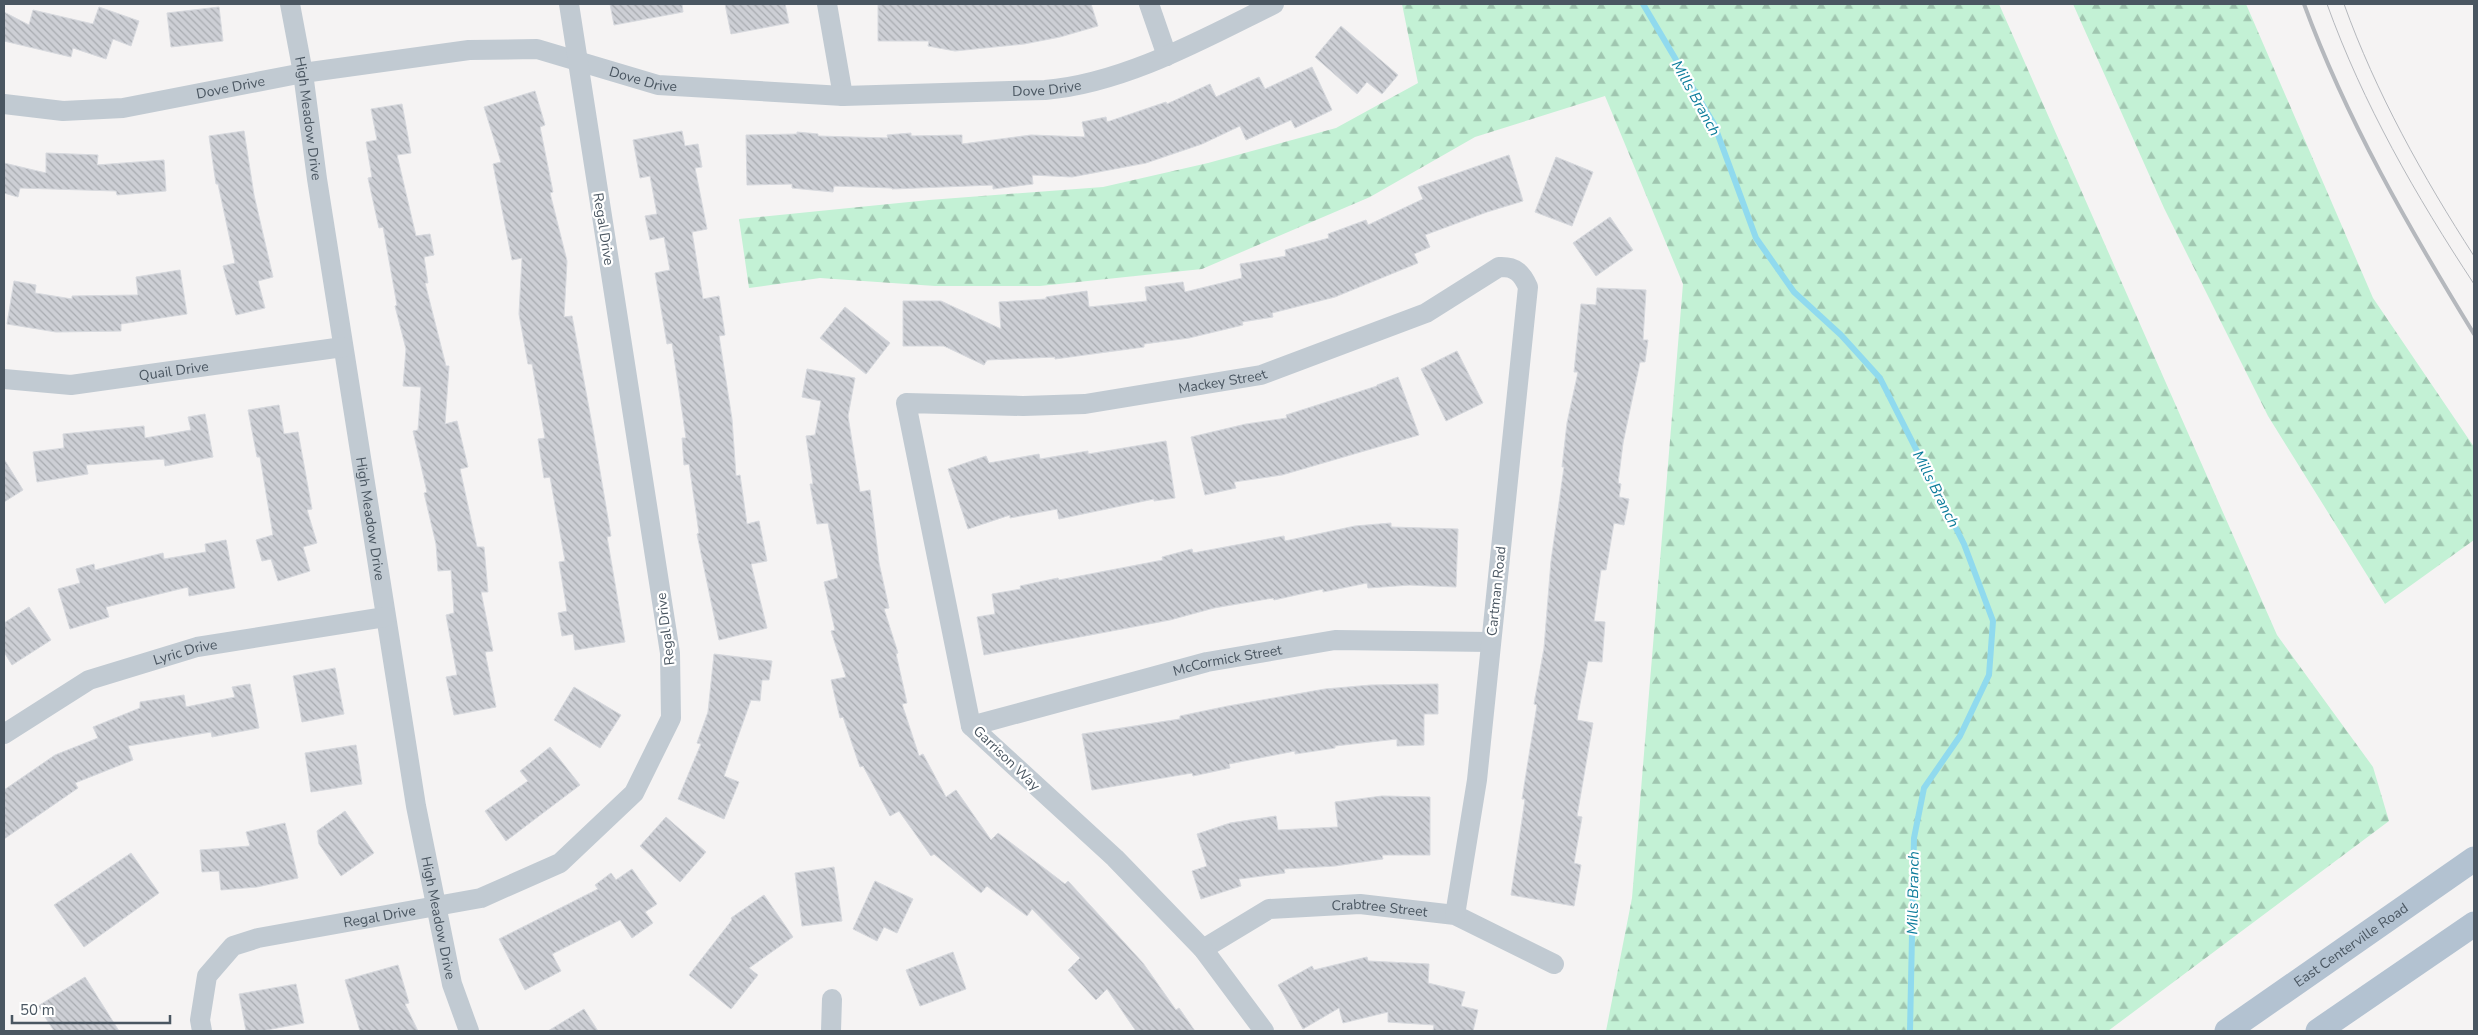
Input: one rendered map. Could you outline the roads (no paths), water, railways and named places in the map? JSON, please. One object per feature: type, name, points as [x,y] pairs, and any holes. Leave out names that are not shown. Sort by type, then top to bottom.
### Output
[{"type":"main road","name":"East Centerville Road","points":[[2227,1031],[2474,859]]},
{"type":"main road","points":[[2318,1031],[2474,924]]},
{"type":"street","name":"High Meadow Drive","points":[[290,4],[303,73],[385,618],[416,806],[452,984],[468,1031]]},
{"type":"street","name":"Regal Drive","points":[[202,1031],[200,1020],[207,976],[234,946],[258,938],[481,898],[560,863],[634,793],[671,718],[670,653],[569,4]]},
{"type":"street","points":[[827,4],[843,96]]},
{"type":"street","points":[[1149,4],[1167,56]]},
{"type":"street","name":"Dove Drive","points":[[4,104],[62,111],[124,108],[303,73],[469,50],[537,49],[658,85],[843,96],[1073,87],[1167,56],[1274,4]]},
{"type":"street","name":"Mackey Street","points":[[906,403],[1023,406],[1085,404],[1261,375],[1426,313],[1499,267],[1510,266],[1517,270]]},
{"type":"street","name":"Cartman Road","points":[[1455,915],[1477,780],[1528,287],[1524,276],[1517,270]]},
{"type":"street","name":"Quail Drive","points":[[4,379],[71,385],[344,347]]},
{"type":"street","name":"Garrison Way","points":[[906,403],[971,726],[1115,858],[1203,949],[1264,1031]]},
{"type":"street","name":"Lyric Drive","points":[[4,734],[89,680],[197,647],[385,618]]},
{"type":"street","name":"McCormick Street","points":[[971,726],[1207,662],[1335,640],[1490,642]]},
{"type":"street","name":"Crabtree Street","points":[[1203,949],[1269,909],[1360,904],[1455,915],[1554,964]]},
{"type":"street","points":[[831,1031],[832,999]]},
{"type":"waterway","name":"Mills Branch","points":[[1643,4],[1714,124],[1756,238],[1794,292],[1841,335],[1880,378],[1964,544],[1993,621],[1989,675],[1960,736],[1924,788],[1914,838],[1910,1031]]},
{"type":"tram line","points":[[2327,4],[2357,78],[2392,148],[2411,183],[2474,284]]},
{"type":"tram line","points":[[2344,4],[2371,70],[2402,134],[2474,256]]},
{"type":"railway","points":[[2304,4],[2340,90],[2381,173],[2426,254],[2474,334]]}]
